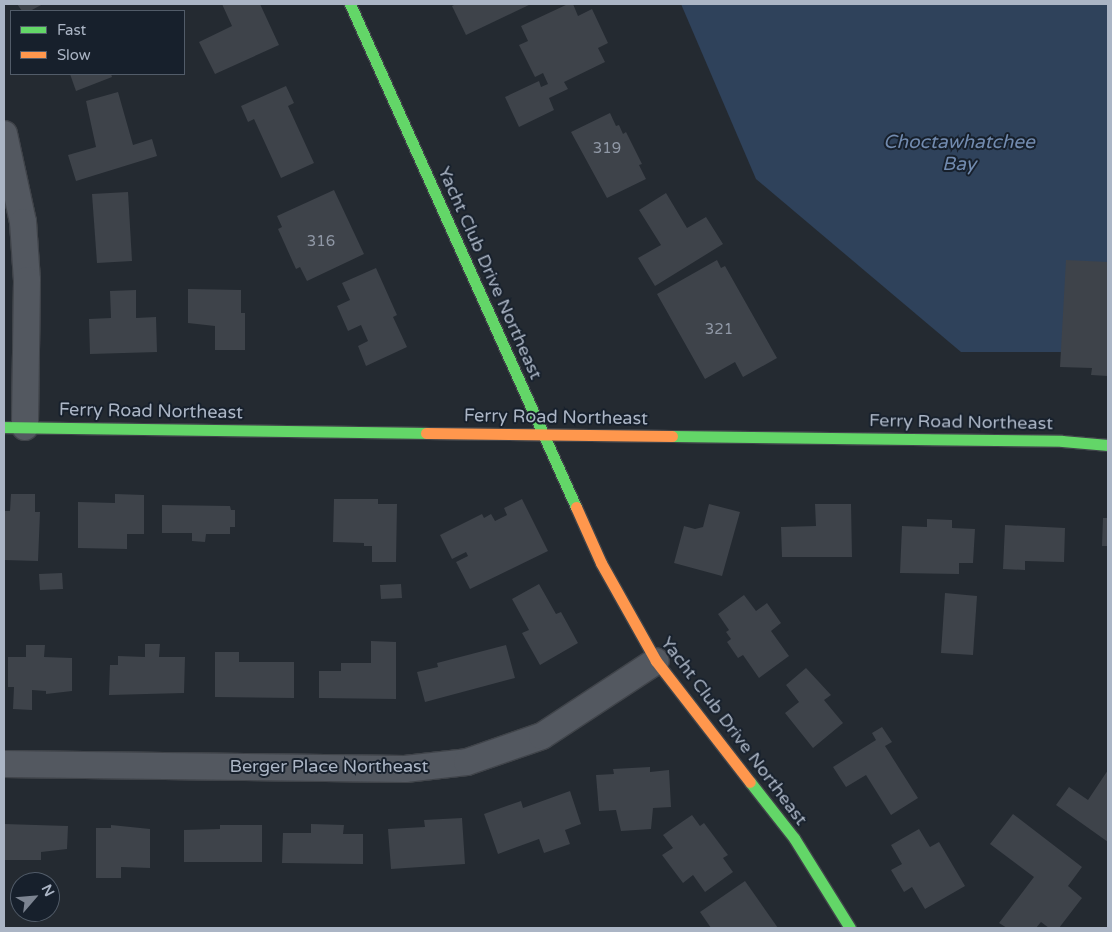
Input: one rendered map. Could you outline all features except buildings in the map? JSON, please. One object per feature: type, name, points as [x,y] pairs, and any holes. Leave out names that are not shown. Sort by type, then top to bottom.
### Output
[{"type":"street","name":"Yacht Club Drive Northeast","points":[[350,4],[601,563],[656,661],[794,838],[850,928]]},
{"type":"street","points":[[4,134],[23,222],[27,280],[15,427]]},
{"type":"street","name":"Ferry Road Northeast","points":[[15,427],[1062,441],[1108,445]]},
{"type":"street","name":"Berger Place Northeast","points":[[4,764],[405,769],[467,762],[542,736],[656,661]]},
{"type":"water","name":"Choctawhatchee Bay","points":[[681,4],[1108,4],[1108,352],[961,352],[756,179]]},
{"type":"traffic: fast","points":[[350,4],[576,507]]},
{"type":"traffic: fast","points":[[4,427],[426,433]]},
{"type":"traffic: fast","points":[[672,436],[1062,441],[1108,445]]},
{"type":"traffic: fast","points":[[750,782],[794,838],[850,928]]},
{"type":"traffic: slow","points":[[426,433],[672,436]]},
{"type":"traffic: slow","points":[[576,507],[601,563],[656,661],[750,782]]}]
